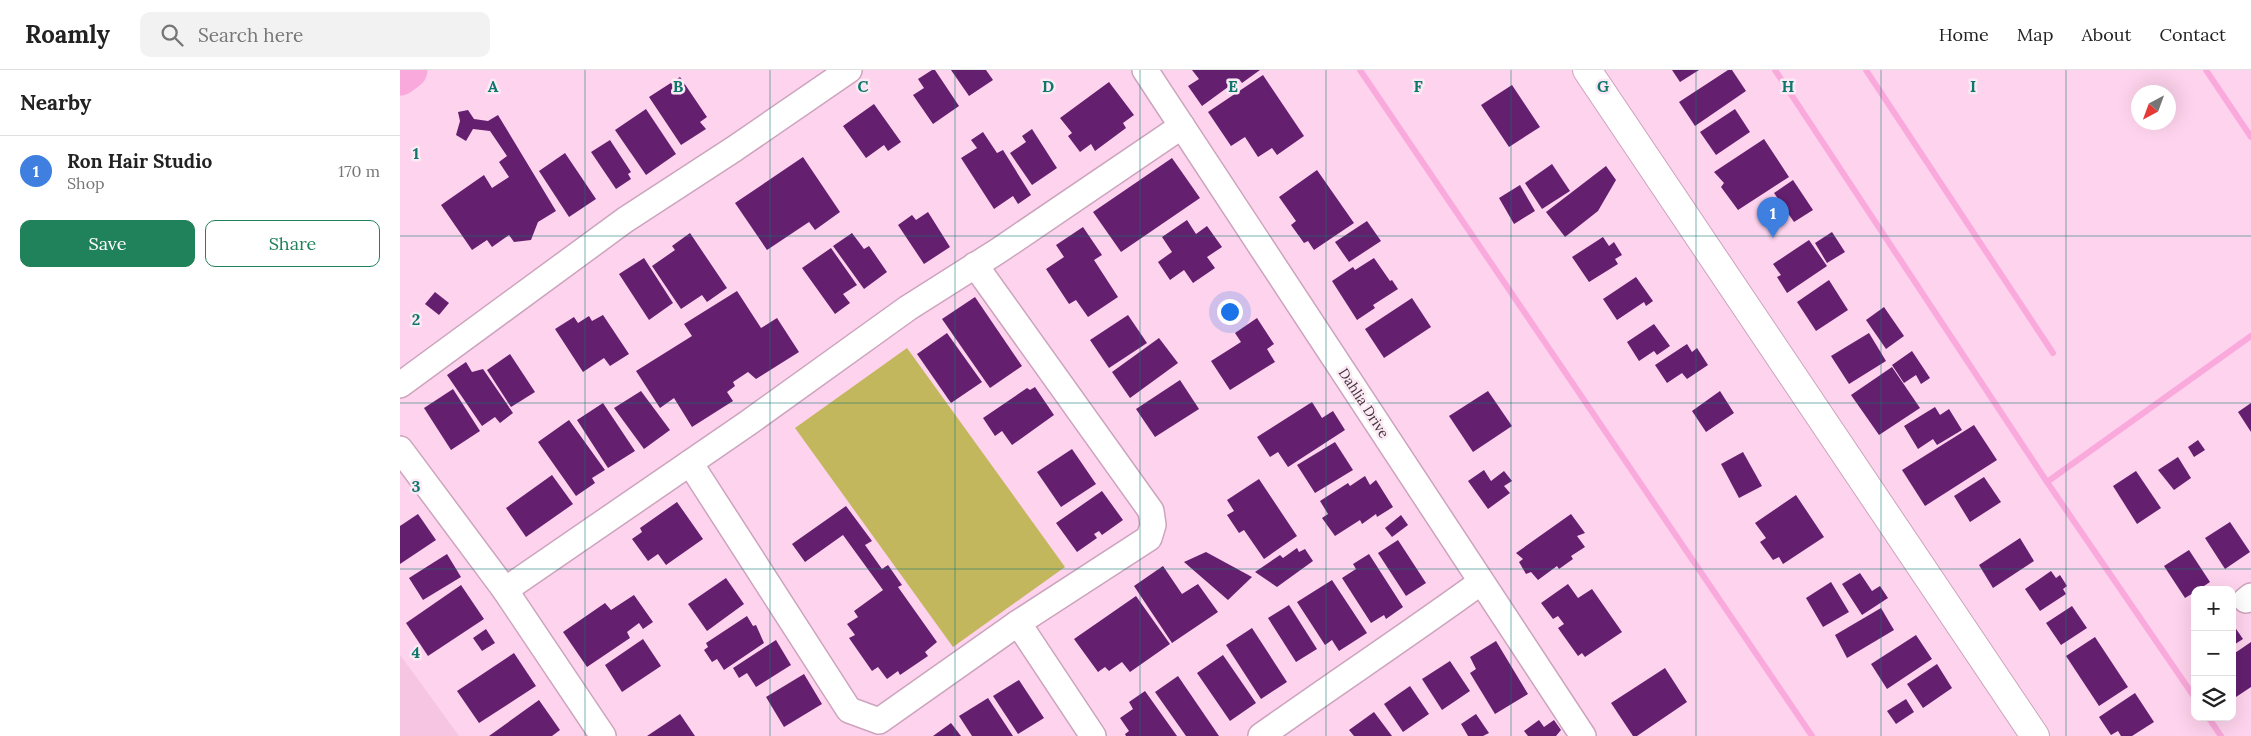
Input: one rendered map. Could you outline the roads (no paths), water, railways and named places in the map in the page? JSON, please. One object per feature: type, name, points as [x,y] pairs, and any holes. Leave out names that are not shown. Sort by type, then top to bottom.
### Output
[{"type":"main road","points":[[1587,70],[2035,736]]},
{"type":"street","points":[[400,385],[625,220],[734,149],[849,70]]},
{"type":"street","name":"Dahlia Drive","points":[[1146,70],[1583,736]]},
{"type":"street","points":[[505,590],[690,463],[908,308],[1182,126]]},
{"type":"street","points":[[690,463],[848,710],[879,721],[1018,623],[1149,538],[1153,525],[1151,511],[975,265]]},
{"type":"street","points":[[400,449],[505,590],[603,736]]},
{"type":"street","points":[[1261,736],[1481,582]]},
{"type":"street","points":[[1018,623],[1093,736]]},
{"type":"waterway","points":[[400,76],[408,70]]},
{"type":"waterway","points":[[1360,70],[1812,736]]},
{"type":"waterway","points":[[1775,70],[2047,482],[2191,692]]},
{"type":"waterway","points":[[1866,70],[2053,353]]},
{"type":"waterway","points":[[2206,70],[2251,137]]},
{"type":"waterway","points":[[2047,482],[2251,336]]},
{"type":"waterway","points":[[2211,721],[2221,736]]},
{"type":"place","name":"Ron Hair Studio","points":[[1773,238]]}]
